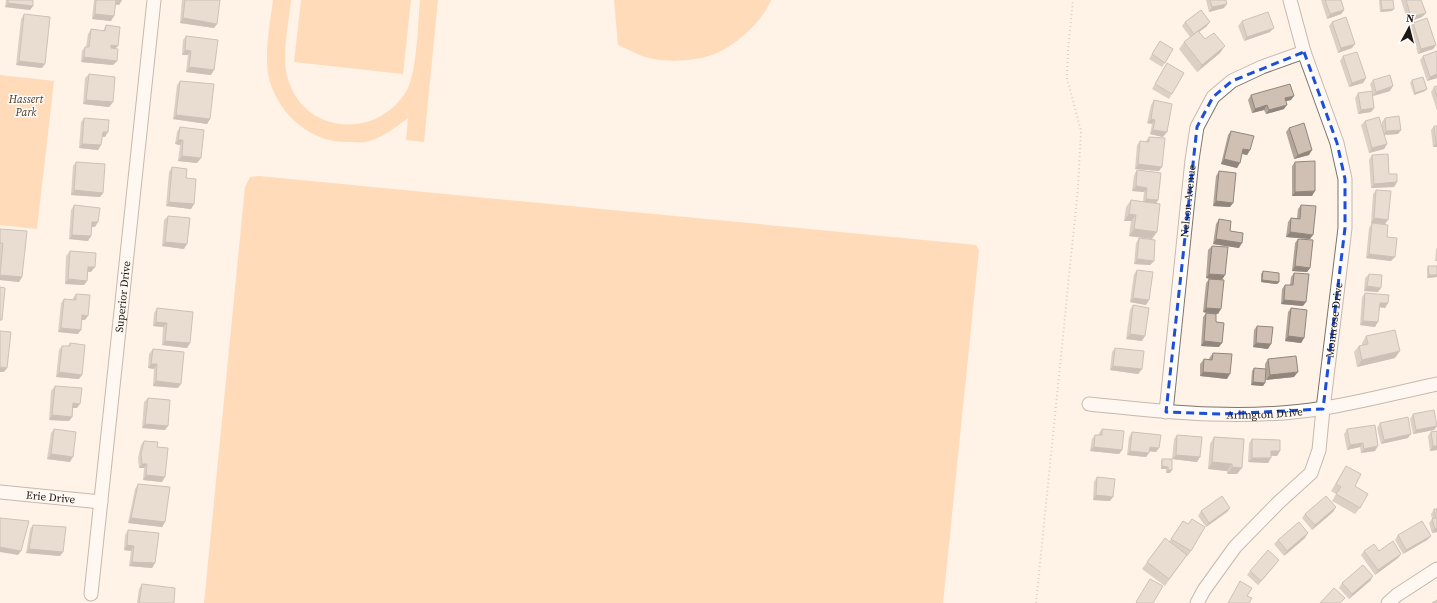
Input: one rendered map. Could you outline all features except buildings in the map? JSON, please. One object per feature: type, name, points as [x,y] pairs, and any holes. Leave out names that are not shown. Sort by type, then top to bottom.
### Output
[{"type":"street","name":"Superior Drive","points":[[91,594],[154,0]]},
{"type":"street","name":"Montrose Drive","points":[[1197,603],[1204,590],[1235,547],[1278,503],[1311,474],[1319,450],[1345,228],[1345,178],[1337,143],[1304,52],[1290,0]]},
{"type":"street","name":"Nelson Avenue","points":[[1166,412],[1192,160],[1197,127],[1213,97],[1232,81],[1262,67],[1304,52]]},
{"type":"street","name":"Arlington Drive","points":[[1089,404],[1166,412],[1222,414],[1273,413],[1323,408],[1437,384]]},
{"type":"street","name":"Erie Drive","points":[[0,492],[101,502]]},
{"type":"street","points":[[1388,603],[1397,595],[1437,569]]},
{"type":"path","points":[[1036,603],[1079,174],[1080,131],[1067,78],[1073,0]]},
{"type":"highlighted area","points":[[1304,52],[1337,143],[1345,179],[1345,228],[1323,409],[1222,414],[1166,412],[1197,127],[1213,97],[1232,81]]},
{"type":"green space","points":[[273,0],[291,0],[285,60],[288,79],[297,98],[309,111],[325,120],[343,124],[361,123],[378,117],[394,106],[407,90],[415,59],[420,0],[438,0],[424,142],[406,140],[408,118],[383,135],[366,142],[360,142],[337,141],[324,138],[300,126],[290,117],[275,95],[268,73],[267,52]]},
{"type":"green space","points":[[301,0],[411,0],[403,74],[294,62]]},
{"type":"green space","points":[[614,0],[771,0],[762,16],[741,38],[733,44],[710,56],[674,61],[657,60],[645,57],[618,45]]},
{"type":"green space","name":"Hassert Park","points":[[0,75],[54,81],[37,229],[0,225]]},
{"type":"green space","points":[[259,176],[976,245],[979,250],[943,603],[204,603],[245,187],[250,177]]}]
